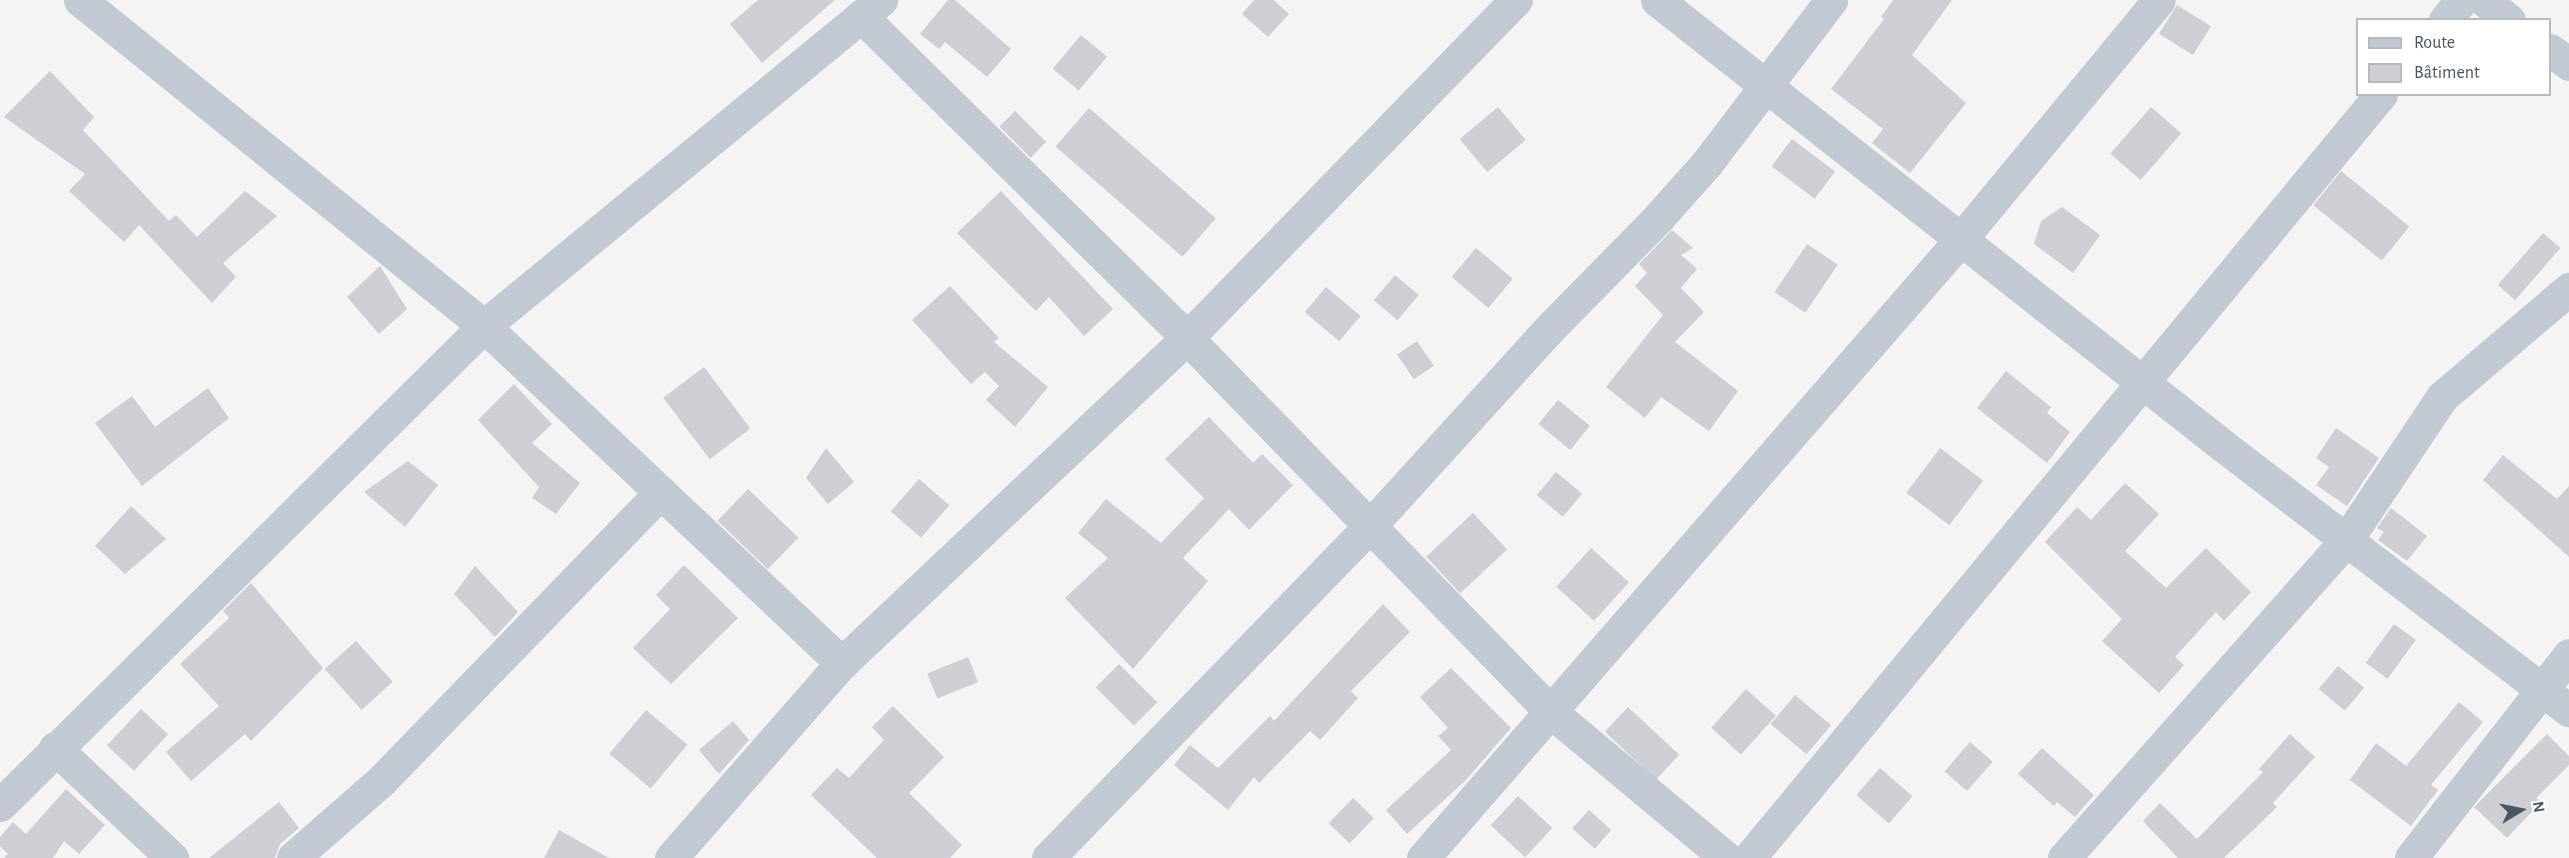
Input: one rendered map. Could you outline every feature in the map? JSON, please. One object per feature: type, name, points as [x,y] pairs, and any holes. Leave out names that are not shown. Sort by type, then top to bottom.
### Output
[{"type":"street","points":[[80,0],[484,326],[842,663]]},
{"type":"street","points":[[671,858],[842,663],[1187,338],[1516,0]]},
{"type":"street","points":[[1657,0],[1762,86],[2143,384],[2569,710]]},
{"type":"street","points":[[1048,858],[1368,528],[1551,327],[1658,218],[1707,163],[1762,86],[1831,0]]},
{"type":"street","points":[[1423,858],[1551,712],[1664,576],[1960,239],[2159,0]]},
{"type":"street","points":[[2447,18],[2462,0]]},
{"type":"street","points":[[2484,0],[2507,18]]},
{"type":"street","points":[[0,805],[55,748],[484,326],[871,8],[1368,528],[1551,712],[1726,858]]},
{"type":"street","points":[[2551,51],[2569,64]]},
{"type":"street","points":[[1749,858],[2379,96]]},
{"type":"street","points":[[2064,858],[2347,539],[2442,397],[2569,289]]},
{"type":"street","points":[[293,858],[381,781],[661,492]]},
{"type":"street","points":[[2411,858],[2569,655]]},
{"type":"street","points":[[55,748],[172,858]]},
{"type":"building","points":[[758,0],[835,0],[762,63],[730,24]]},
{"type":"building","points":[[948,0],[955,0],[1011,49],[987,77],[945,42],[939,49],[920,34]]},
{"type":"building","points":[[1254,0],[1274,0],[1289,14],[1268,37],[1242,14]]},
{"type":"building","points":[[1893,0],[1952,0],[1912,55],[1966,103],[1910,173],[1872,143],[1883,129],[1831,89],[1884,19],[1881,17]]},
{"type":"building","points":[[2177,5],[2211,26],[2193,55],[2159,34]]},
{"type":"building","points":[[1081,35],[1107,57],[1079,91],[1053,69]]},
{"type":"building","points":[[50,71],[94,117],[83,130],[169,221],[176,215],[197,237],[245,191],[277,216],[223,263],[236,277],[212,303],[139,225],[124,242],[69,191],[85,174],[4,117]]},
{"type":"building","points":[[1498,107],[1526,140],[1487,172],[1460,139]]},
{"type":"building","points":[[2151,107],[2181,133],[2141,180],[2110,154]]},
{"type":"building","points":[[1089,108],[1216,218],[1182,257],[1056,146]]},
{"type":"building","points":[[1015,111],[1046,142],[1031,158],[999,127]]},
{"type":"building","points":[[1792,139],[1835,171],[1815,199],[1772,166]]},
{"type":"building","points":[[2341,171],[2409,226],[2382,261],[2313,205]]},
{"type":"building","points":[[1001,191],[1113,309],[1084,336],[1049,297],[1036,311],[957,233]]},
{"type":"building","points":[[2062,207],[2100,235],[2073,273],[2034,244],[2041,221]]},
{"type":"building","points":[[1672,230],[1693,248],[1681,255],[1697,269],[1681,288],[1704,312],[1675,342],[1738,391],[1709,431],[1661,397],[1645,418],[1606,387],[1663,315],[1635,286],[1647,273],[1639,264]]},
{"type":"building","points":[[2543,233],[2560,248],[2515,300],[2498,285]]},
{"type":"building","points":[[1807,244],[1838,265],[1805,313],[1775,292]]},
{"type":"building","points":[[1476,248],[1513,279],[1488,308],[1452,277]]},
{"type":"building","points":[[380,266],[407,309],[379,334],[347,297]]},
{"type":"building","points":[[1395,275],[1419,295],[1398,320],[1374,300]]},
{"type":"building","points":[[950,286],[999,338],[994,342],[1048,387],[1015,427],[986,400],[999,386],[985,372],[971,384],[912,320]]},
{"type":"building","points":[[1326,287],[1360,316],[1339,341],[1305,312]]},
{"type":"building","points":[[1417,341],[1434,366],[1414,379],[1397,354]]},
{"type":"building","points":[[704,367],[750,428],[710,459],[663,398]]},
{"type":"building","points":[[2006,371],[2051,407],[2047,413],[2070,432],[2047,463],[1977,408]]},
{"type":"building","points":[[514,384],[552,424],[532,443],[580,483],[556,514],[532,498],[539,487],[478,420]]},
{"type":"building","points":[[208,388],[229,418],[142,486],[95,423],[132,396],[155,427]]},
{"type":"building","points":[[1558,400],[1590,426],[1570,450],[1538,424]]},
{"type":"building","points":[[1209,417],[1253,463],[1262,454],[1293,485],[1249,530],[1229,509],[1183,558],[1208,581],[1133,669],[1065,598],[1108,558],[1078,533],[1106,499],[1161,543],[1204,498],[1165,459]]},
{"type":"building","points":[[2336,428],[2379,458],[2347,506],[2316,485],[2329,467],[2316,458]]},
{"type":"building","points":[[826,448],[854,482],[828,504],[806,478]]},
{"type":"building","points":[[1940,448],[1983,480],[1949,525],[1906,493]]},
{"type":"building","points":[[2503,455],[2557,499],[2569,486],[2569,557],[2483,480]]},
{"type":"building","points":[[408,461],[438,485],[405,527],[364,492]]},
{"type":"building","points":[[1556,472],[1582,494],[1563,517],[1537,495]]},
{"type":"building","points":[[919,479],[949,505],[921,538],[891,511]]},
{"type":"building","points":[[2125,483],[2159,514],[2125,551],[2166,588],[2206,548],[2251,592],[2224,621],[2216,612],[2175,657],[2184,665],[2159,693],[2102,641],[2122,619],[2045,542],[2077,507],[2091,520]]},
{"type":"building","points":[[748,489],[798,538],[768,569],[717,521]]},
{"type":"building","points":[[131,506],[166,539],[125,574],[95,546]]},
{"type":"building","points":[[2391,508],[2427,536],[2407,561],[2378,540],[2384,532],[2377,528]]},
{"type":"building","points":[[1473,513],[1507,550],[1460,593],[1426,557]]},
{"type":"building","points":[[1591,548],[1629,582],[1594,621],[1556,587]]},
{"type":"building","points":[[684,565],[738,618],[671,684],[633,648],[670,609],[656,595]]},
{"type":"building","points":[[475,566],[518,612],[495,637],[454,594]]},
{"type":"building","points":[[251,583],[323,668],[251,741],[245,734],[191,781],[166,752],[219,706],[180,664],[229,618],[223,611]]},
{"type":"building","points":[[1383,604],[1410,632],[1351,691],[1358,698],[1320,740],[1310,731],[1259,783],[1254,777],[1228,810],[1174,765],[1190,745],[1218,768],[1270,716],[1274,721]]},
{"type":"building","points":[[2394,624],[2416,640],[2388,679],[2366,663]]},
{"type":"building","points":[[356,641],[393,682],[362,710],[325,669]]},
{"type":"building","points":[[968,657],[978,682],[937,699],[927,673]]},
{"type":"building","points":[[1119,664],[1157,702],[1134,726],[1096,687]]},
{"type":"building","points":[[2338,666],[2364,688],[2345,711],[2319,689]]},
{"type":"building","points":[[1451,668],[1511,728],[1466,780],[1407,834],[1386,810],[1451,750],[1438,736],[1448,728],[1420,697]]},
{"type":"building","points":[[1746,689],[1776,716],[1741,754],[1711,728]]},
{"type":"building","points":[[1795,695],[1831,725],[1807,754],[1771,724]]},
{"type":"building","points":[[2459,702],[2483,722],[2431,785],[2438,790],[2411,826],[2350,780],[2376,743],[2406,766]]},
{"type":"building","points":[[893,706],[944,757],[909,793],[962,845],[950,858],[877,858],[811,795],[837,768],[849,778],[884,740],[872,727]]},
{"type":"building","points":[[1628,707],[1679,755],[1656,780],[1605,732]]},
{"type":"building","points":[[141,709],[168,734],[134,771],[107,746]]},
{"type":"building","points":[[646,710],[687,745],[651,788],[609,754]]},
{"type":"building","points":[[733,721],[749,740],[719,774],[699,750]]},
{"type":"building","points":[[2290,734],[2315,757],[2273,803],[2277,807],[2224,858],[2178,858],[2143,821],[2160,803],[2197,839],[2263,772],[2259,769]]},
{"type":"building","points":[[2547,734],[2569,756],[2569,765],[2536,798],[2541,802],[2507,838],[2474,807]]},
{"type":"building","points":[[1970,742],[1993,762],[1967,791],[1944,771]]},
{"type":"building","points":[[2042,748],[2094,795],[2075,817],[2057,802],[2054,806],[2018,774]]},
{"type":"building","points":[[1880,768],[1912,796],[1889,823],[1856,795]]},
{"type":"building","points":[[66,789],[105,825],[79,854],[64,841],[53,858],[4,858],[8,854],[0,846],[0,837],[13,822],[26,834]]},
{"type":"building","points":[[1518,796],[1552,828],[1525,857],[1491,825]]},
{"type":"building","points":[[1353,798],[1374,818],[1350,843],[1329,823]]},
{"type":"building","points":[[279,802],[299,828],[280,844],[275,858],[209,858]]},
{"type":"building","points":[[1589,810],[1611,830],[1595,849],[1572,829]]},
{"type":"building","points":[[559,830],[609,858],[544,858]]}]
